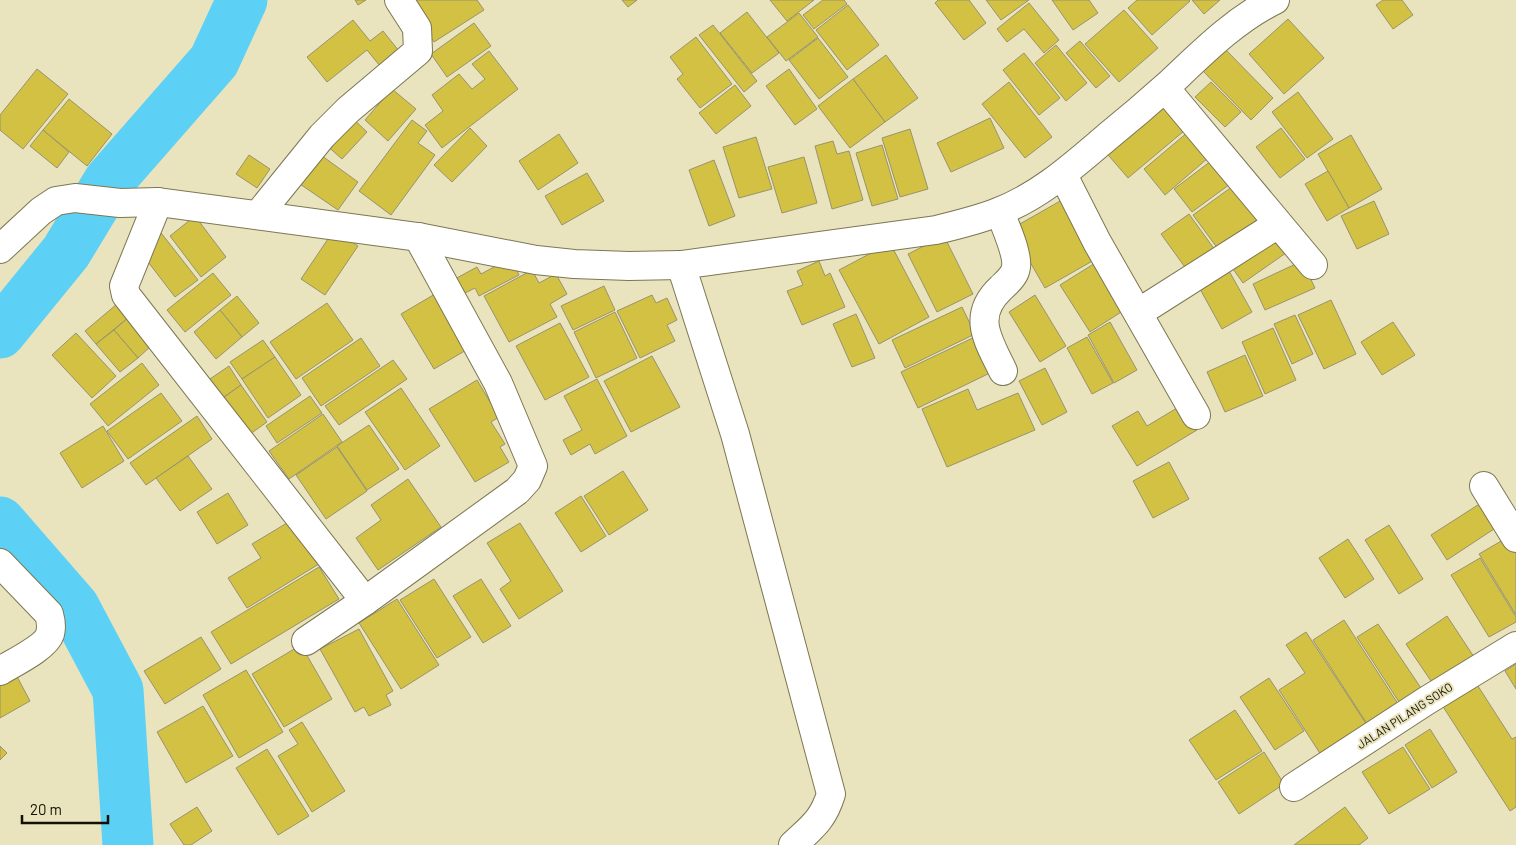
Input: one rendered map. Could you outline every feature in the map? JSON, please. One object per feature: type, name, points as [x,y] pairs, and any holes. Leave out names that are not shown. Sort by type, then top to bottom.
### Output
[{"type":"street","points":[[258,215],[322,136],[348,110],[418,51],[417,28],[399,0]]},
{"type":"street","points":[[0,249],[40,211],[56,201],[75,198],[120,203],[158,202],[258,215],[418,237],[536,260],[574,264],[681,265],[936,230],[1000,212],[1035,193],[1063,174],[1165,88],[1206,49],[1264,2]]},
{"type":"street","points":[[1165,88],[1313,265]]},
{"type":"street","points":[[1063,174],[1096,242],[1196,415]]},
{"type":"street","points":[[158,202],[124,286],[126,295],[365,601]]},
{"type":"street","points":[[1000,212],[1016,258],[1016,268],[1009,281],[991,298],[985,309],[983,321],[987,337],[1003,371]]},
{"type":"street","points":[[1138,313],[1278,224]]},
{"type":"street","points":[[306,641],[365,601],[517,491],[527,480],[533,466],[498,383],[418,237]]},
{"type":"street","points":[[681,265],[735,434],[831,794],[826,810],[821,818],[793,845]]},
{"type":"street","points":[[1484,486],[1516,538]]},
{"type":"street","points":[[0,563],[49,614],[52,623],[50,635],[40,646],[0,671]]},
{"type":"street","name":"JALAN PILANG SOKO","points":[[1294,787],[1426,701],[1516,646]]},
{"type":"building","points":[[355,0],[366,0],[358,5]]},
{"type":"building","points":[[407,0],[477,0],[484,10],[434,42]]},
{"type":"building","points":[[622,0],[637,0],[628,7]]},
{"type":"building","points":[[770,0],[814,0],[787,21]]},
{"type":"building","points":[[823,0],[844,0],[847,4],[814,29],[803,15]]},
{"type":"building","points":[[938,0],[969,0],[986,23],[964,40],[935,3]]},
{"type":"building","points":[[986,0],[1029,0],[1001,20]]},
{"type":"building","points":[[1052,0],[1089,0],[1098,13],[1073,30]]},
{"type":"building","points":[[1137,0],[1190,1],[1152,35],[1128,8]]},
{"type":"building","points":[[1192,0],[1220,0],[1204,14]]},
{"type":"building","points":[[1383,0],[1402,0],[1413,15],[1393,29],[1376,5]]},
{"type":"building","points":[[1029,3],[1059,40],[1044,53],[1024,29],[1007,42],[997,29]]},
{"type":"building","points":[[848,5],[879,45],[847,70],[816,30]]},
{"type":"building","points":[[1124,10],[1158,48],[1119,82],[1085,44]]},
{"type":"building","points":[[747,12],[779,53],[752,73],[720,33]]},
{"type":"building","points":[[799,13],[818,37],[786,61],[767,37]]},
{"type":"building","points":[[1288,19],[1324,58],[1284,94],[1249,54]]},
{"type":"building","points":[[353,20],[370,41],[383,31],[399,51],[380,66],[367,50],[327,82],[307,57]]},
{"type":"building","points":[[474,23],[491,46],[447,77],[431,54]]},
{"type":"building","points":[[713,25],[757,81],[744,92],[699,35]]},
{"type":"building","points":[[696,37],[732,84],[700,108],[677,79],[683,74],[670,57]]},
{"type":"building","points":[[818,38],[848,77],[819,99],[789,60]]},
{"type":"building","points":[[1080,41],[1110,76],[1096,88],[1066,53]]},
{"type":"building","points":[[1056,45],[1087,83],[1066,101],[1035,63]]},
{"type":"building","points":[[1222,46],[1273,98],[1251,120],[1199,67]]},
{"type":"building","points":[[489,51],[518,89],[442,148],[425,125],[443,111],[432,95],[459,74],[472,89],[485,79],[472,64]]},
{"type":"building","points":[[1024,53],[1060,98],[1039,115],[1003,70]]},
{"type":"building","points":[[886,55],[918,98],[885,122],[853,79]]},
{"type":"building","points":[[37,69],[68,94],[23,149],[0,130],[0,115]]},
{"type":"building","points":[[789,69],[817,109],[795,125],[766,86]]},
{"type":"building","points":[[853,79],[885,122],[850,148],[818,106]]},
{"type":"building","points":[[1009,82],[1052,137],[1025,158],[982,104]]},
{"type":"building","points":[[1211,82],[1241,112],[1225,127],[1195,97]]},
{"type":"building","points":[[735,85],[751,106],[716,134],[699,113]]},
{"type":"building","points":[[392,89],[416,109],[388,141],[365,120]]},
{"type":"building","points":[[1298,92],[1333,139],[1307,158],[1272,112]]},
{"type":"building","points":[[69,99],[112,134],[87,166],[43,130]]},
{"type":"building","points":[[1159,102],[1184,131],[1128,178],[1103,149]]},
{"type":"building","points":[[349,115],[367,132],[342,159],[324,143]]},
{"type":"building","points":[[990,118],[1004,148],[951,172],[937,143]]},
{"type":"building","points":[[412,120],[427,131],[418,143],[435,155],[391,215],[359,191]]},
{"type":"building","points":[[1194,127],[1215,152],[1165,195],[1144,169]]},
{"type":"building","points":[[470,128],[487,146],[452,182],[434,165]]},
{"type":"building","points":[[1281,128],[1305,159],[1280,178],[1256,147]]},
{"type":"building","points":[[910,129],[928,189],[900,197],[882,138]]},
{"type":"building","points":[[43,130],[69,152],[57,168],[30,146]]},
{"type":"building","points":[[559,134],[578,163],[538,190],[519,161]]},
{"type":"building","points":[[1351,135],[1382,189],[1349,208],[1318,154]]},
{"type":"building","points":[[756,137],[772,189],[739,198],[723,147]]},
{"type":"building","points":[[833,141],[837,154],[849,151],[863,200],[832,209],[815,146]]},
{"type":"building","points":[[882,145],[898,199],[872,206],[856,153]]},
{"type":"building","points":[[318,153],[358,182],[338,210],[297,182]]},
{"type":"building","points":[[249,155],[270,169],[257,188],[236,174]]},
{"type":"building","points":[[1219,155],[1237,179],[1192,212],[1174,189]]},
{"type":"building","points":[[804,157],[817,203],[782,213],[768,167]]},
{"type":"building","points":[[714,160],[735,216],[709,226],[689,170]]},
{"type":"building","points":[[1328,171],[1349,208],[1327,221],[1305,184]]},
{"type":"building","points":[[587,173],[604,201],[562,225],[545,196]]},
{"type":"building","points":[[1240,181],[1265,216],[1218,249],[1193,215]]},
{"type":"building","points":[[1069,196],[1103,255],[1045,288],[1011,229]]},
{"type":"building","points":[[1374,201],[1389,234],[1357,249],[1341,216]]},
{"type":"building","points":[[1189,214],[1215,250],[1187,270],[1161,234]]},
{"type":"building","points":[[195,216],[226,257],[201,277],[170,236]]},
{"type":"building","points":[[1279,227],[1293,248],[1243,283],[1228,262]]},
{"type":"building","points":[[158,229],[198,280],[175,297],[142,254]]},
{"type":"building","points":[[334,230],[358,246],[325,295],[301,279]]},
{"type":"building","points":[[944,236],[973,294],[937,312],[908,254]]},
{"type":"building","points":[[890,243],[929,317],[879,344],[839,270]]},
{"type":"building","points":[[511,258],[519,275],[479,296],[475,288],[461,295],[453,280],[477,267],[481,274]]},
{"type":"building","points":[[1100,260],[1129,307],[1090,332],[1060,285]]},
{"type":"building","points":[[819,261],[825,276],[830,273],[845,307],[802,325],[787,291],[803,285],[797,271]]},
{"type":"building","points":[[1302,261],[1315,288],[1265,310],[1253,284]]},
{"type":"building","points":[[1224,262],[1252,312],[1222,329],[1194,278]]},
{"type":"building","points":[[532,270],[539,283],[556,274],[567,294],[550,304],[557,317],[509,342],[484,296]]},
{"type":"building","points":[[213,273],[231,295],[185,332],[167,310]]},
{"type":"building","points":[[604,286],[615,310],[573,330],[561,306]]},
{"type":"building","points":[[435,294],[468,349],[434,369],[401,314]]},
{"type":"building","points":[[652,295],[656,303],[667,298],[677,320],[667,325],[675,341],[640,358],[617,311]]},
{"type":"building","points":[[1035,295],[1066,346],[1040,362],[1009,312]]},
{"type":"building","points":[[237,296],[259,323],[242,337],[220,310]]},
{"type":"building","points":[[1331,300],[1356,354],[1324,369],[1298,315]]},
{"type":"building","points":[[327,303],[353,340],[296,379],[270,342]]},
{"type":"building","points":[[117,304],[129,317],[96,344],[85,331]]},
{"type":"building","points":[[962,307],[975,334],[905,368],[892,340]]},
{"type":"building","points":[[220,310],[242,337],[216,359],[194,332]]},
{"type":"building","points":[[615,312],[637,358],[596,378],[574,332]]},
{"type":"building","points":[[856,314],[875,358],[852,367],[833,324]]},
{"type":"building","points":[[1295,315],[1313,354],[1292,364],[1274,324]]},
{"type":"building","points":[[129,317],[152,345],[138,358],[114,330]]},
{"type":"building","points":[[1110,322],[1137,370],[1114,383],[1088,335]]},
{"type":"building","points":[[1393,322],[1415,355],[1382,375],[1361,342]]},
{"type":"building","points":[[560,323],[589,377],[545,400],[516,346]]},
{"type":"building","points":[[1273,328],[1296,380],[1265,394],[1242,342]]},
{"type":"building","points":[[114,330],[138,358],[120,372],[96,344]]},
{"type":"building","points":[[76,333],[116,376],[92,398],[52,355]]},
{"type":"building","points":[[979,335],[996,370],[918,408],[901,372]]},
{"type":"building","points":[[1087,337],[1113,383],[1092,394],[1067,348]]},
{"type":"building","points":[[361,338],[380,366],[321,406],[302,378]]},
{"type":"building","points":[[263,340],[275,357],[242,379],[230,362]]},
{"type":"building","points":[[1245,355],[1263,396],[1225,412],[1207,372]]},
{"type":"building","points":[[652,356],[680,407],[631,432],[604,381]]},
{"type":"building","points":[[275,357],[301,395],[268,418],[242,379]]},
{"type":"building","points":[[393,360],[407,379],[339,425],[325,406]]},
{"type":"building","points":[[142,363],[159,385],[108,426],[90,404]]},
{"type":"building","points":[[229,366],[241,385],[220,400],[207,381]]},
{"type":"building","points":[[1045,368],[1067,412],[1042,425],[1019,381]]},
{"type":"building","points":[[597,379],[627,436],[595,454],[590,444],[571,455],[563,440],[582,430],[564,396]]},
{"type":"building","points":[[477,380],[499,417],[491,422],[505,444],[500,447],[509,462],[475,482],[429,409]]},
{"type":"building","points":[[241,385],[267,422],[246,437],[220,400]]},
{"type":"building","points":[[401,388],[440,446],[405,470],[365,412]]},
{"type":"building","points":[[968,389],[977,410],[1018,393],[1035,430],[947,467],[922,409]]},
{"type":"building","points":[[161,393],[182,421],[128,459],[107,431]]},
{"type":"building","points":[[310,396],[322,413],[277,443],[266,426]]},
{"type":"building","points":[[1182,405],[1197,430],[1137,466],[1112,426],[1138,411],[1147,426]]},
{"type":"building","points":[[323,414],[342,442],[289,479],[269,451]]},
{"type":"building","points":[[197,416],[212,439],[146,485],[130,463]]},
{"type":"building","points":[[369,425],[399,469],[367,490],[337,446]]},
{"type":"building","points":[[103,426],[124,461],[82,488],[60,453]]},
{"type":"building","points":[[337,447],[367,491],[326,519],[296,475]]},
{"type":"building","points":[[188,456],[212,489],[180,511],[156,478]]},
{"type":"building","points":[[1169,462],[1189,499],[1153,518],[1133,481]]},
{"type":"building","points":[[623,471],[648,510],[609,535],[584,496]]},
{"type":"building","points":[[408,479],[441,527],[378,570],[356,538],[381,520],[371,505]]},
{"type":"building","points":[[228,493],[248,525],[217,544],[197,512]]},
{"type":"building","points":[[581,496],[606,536],[581,552],[555,513]]},
{"type":"building","points":[[1484,501],[1500,525],[1447,560],[1431,535]]},
{"type":"building","points":[[292,520],[319,564],[247,608],[228,578],[261,558],[252,544]]},
{"type":"building","points":[[520,523],[563,591],[519,619],[500,589],[511,581],[487,543]]},
{"type":"building","points":[[1389,525],[1423,579],[1399,594],[1365,540]]},
{"type":"building","points":[[1508,537],[1516,551],[1516,615],[1479,554]]},
{"type":"building","points":[[1348,539],[1374,579],[1345,598],[1319,558]]},
{"type":"building","points":[[1480,558],[1516,617],[1516,622],[1489,637],[1451,575]]},
{"type":"building","points":[[319,567],[339,599],[231,664],[211,632]]},
{"type":"building","points":[[434,579],[471,637],[437,658],[400,600]]},
{"type":"building","points":[[481,579],[511,626],[483,643],[453,596]]},
{"type":"building","points":[[397,599],[439,665],[401,689],[359,623]]},
{"type":"building","points":[[1447,616],[1474,657],[1433,684],[1406,644]]},
{"type":"building","points":[[1344,620],[1400,707],[1369,727],[1313,640]]},
{"type":"building","points":[[1378,624],[1421,688],[1399,702],[1357,637]]},
{"type":"building","points":[[359,629],[393,691],[386,695],[391,705],[369,716],[364,707],[355,712],[320,649]]},
{"type":"building","points":[[1306,632],[1369,728],[1323,758],[1279,690],[1305,673],[1286,645]]},
{"type":"building","points":[[201,637],[221,669],[165,704],[144,671]]},
{"type":"building","points":[[301,645],[332,699],[284,727],[252,674]]},
{"type":"building","points":[[1516,664],[1516,689],[1505,671]]},
{"type":"building","points":[[246,670],[283,732],[239,758],[203,695]]},
{"type":"building","points":[[14,671],[30,701],[0,718],[0,679]]},
{"type":"building","points":[[1269,678],[1304,731],[1275,750],[1240,697]]},
{"type":"building","points":[[1476,683],[1512,739],[1516,737],[1516,807],[1510,811],[1442,705]]},
{"type":"building","points":[[203,706],[233,756],[186,783],[157,732]]},
{"type":"building","points":[[1235,710],[1262,751],[1216,780],[1189,740]]},
{"type":"building","points":[[302,722],[345,791],[312,812],[278,756],[298,744],[289,730]]},
{"type":"building","points":[[1430,729],[1457,772],[1432,788],[1405,745]]},
{"type":"building","points":[[0,746],[7,753],[0,760]]},
{"type":"building","points":[[1403,747],[1430,789],[1389,814],[1362,772]]},
{"type":"building","points":[[267,749],[309,816],[278,835],[236,768]]},
{"type":"building","points":[[1264,752],[1284,784],[1239,814],[1218,782]]},
{"type":"building","points":[[197,807],[212,831],[191,845],[184,845],[170,824]]},
{"type":"building","points":[[1345,807],[1368,838],[1359,845],[1294,845]]},
{"type":"waterway","points":[[0,333],[66,252],[109,181],[214,61],[242,0]]},
{"type":"waterway","points":[[0,522],[74,607],[118,690],[128,845]]}]
